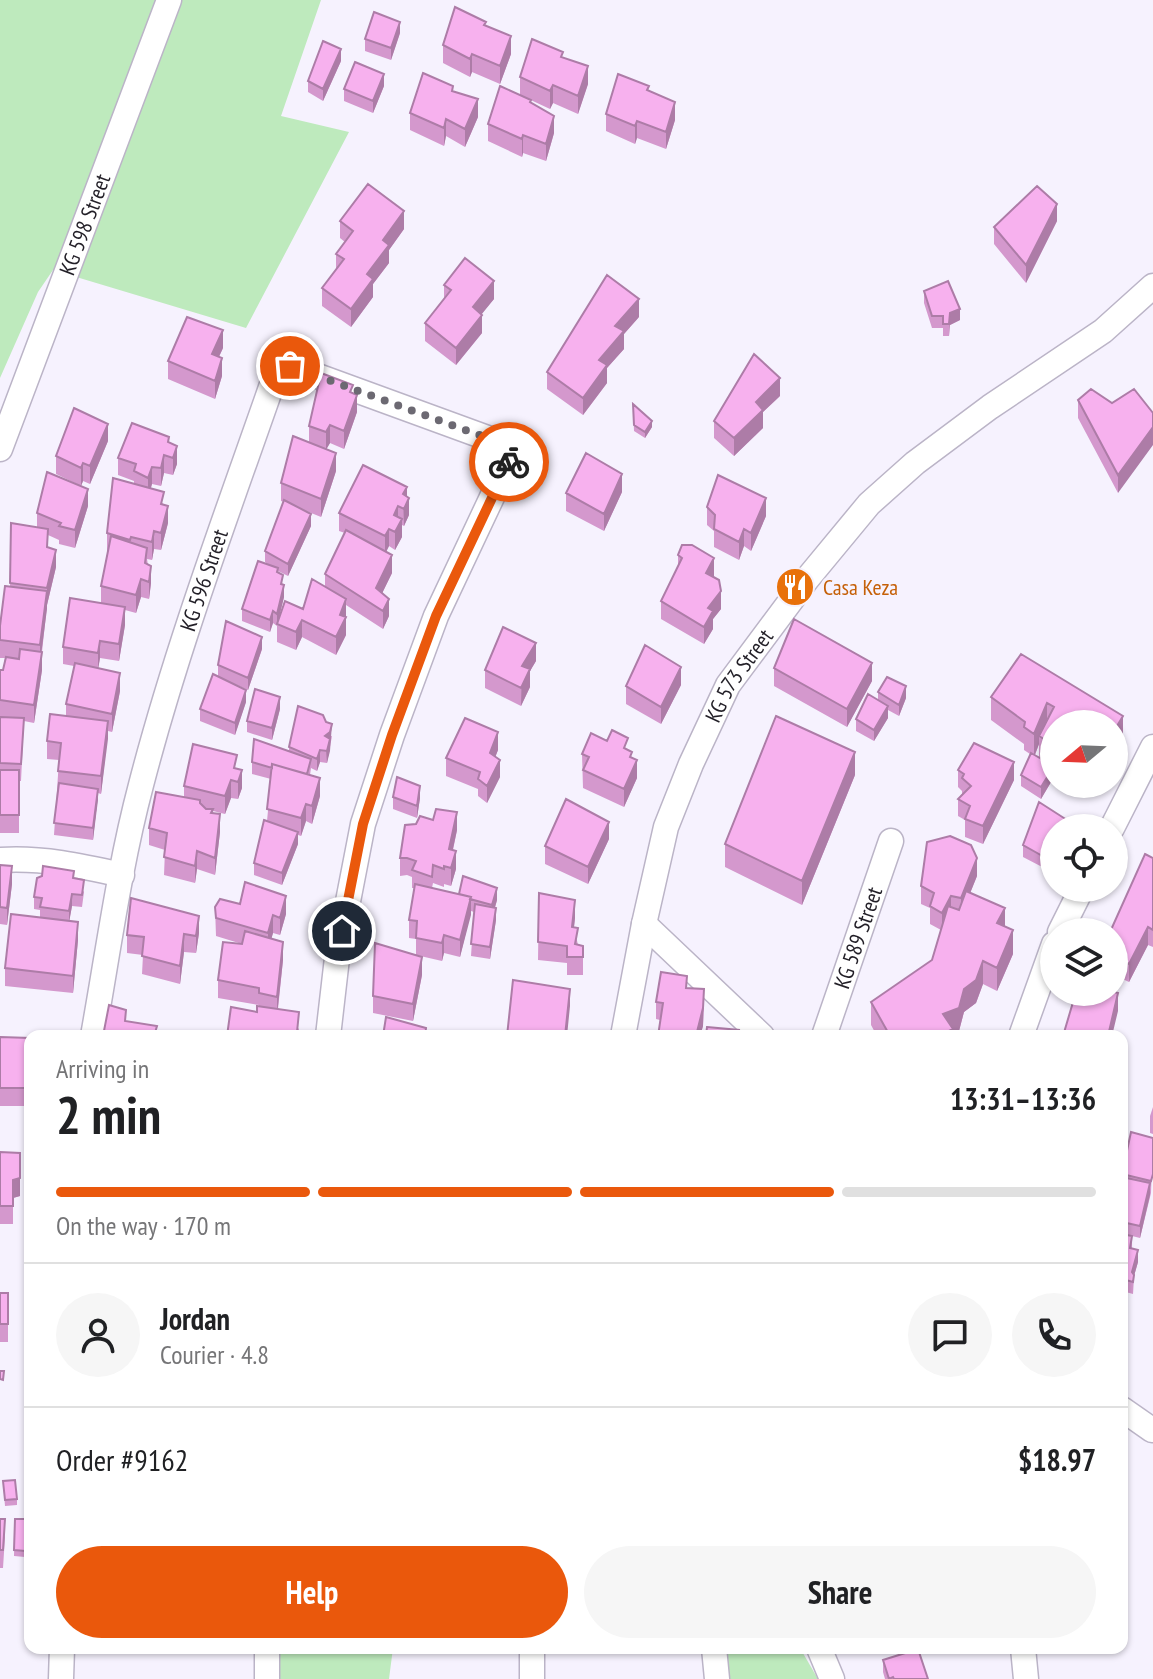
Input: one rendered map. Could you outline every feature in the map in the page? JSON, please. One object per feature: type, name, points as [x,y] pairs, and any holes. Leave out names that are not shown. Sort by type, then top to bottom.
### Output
[{"type":"street","name":"KG 598 Street","points":[[0,449],[169,0]]},
{"type":"street","name":"KG 573 Street","points":[[624,1030],[666,827],[728,685],[807,579],[869,504],[915,463],[990,407],[1103,331],[1153,286]]},
{"type":"street","name":"KG 596 Street","points":[[94,1030],[141,786],[183,643],[275,376],[281,368],[290,366],[501,443],[510,450],[509,461],[436,616],[363,824],[337,958],[329,1030]]},
{"type":"street","points":[[1119,814],[1153,747]]},
{"type":"street","name":"KG 589 Street","points":[[826,1030],[891,841]]},
{"type":"street","points":[[0,860],[19,858],[80,865],[122,875]]},
{"type":"street","points":[[644,924],[756,1030]]},
{"type":"street","points":[[1023,1030],[1040,983]]},
{"type":"street","points":[[1128,1414],[1153,1433]]},
{"type":"street","points":[[61,1679],[62,1654]]},
{"type":"street","points":[[267,1654],[267,1679]]},
{"type":"street","points":[[532,1654],[532,1679]]},
{"type":"street","points":[[715,1654],[717,1679]]},
{"type":"street","points":[[822,1654],[832,1679]]},
{"type":"street","points":[[1024,1654],[1026,1679]]},
{"type":"green space","points":[[0,0],[321,0],[281,116],[349,132],[246,328],[53,270],[38,292],[0,378]]},
{"type":"green space","points":[[262,1654],[392,1654],[389,1679],[260,1679]]},
{"type":"green space","points":[[713,1654],[803,1654],[818,1679],[715,1679]]},
{"type":"building","points":[[455,7],[486,22],[484,25],[511,36],[500,66],[472,54],[470,59],[443,45]]},
{"type":"building","points":[[374,12],[400,22],[391,48],[365,39]]},
{"type":"building","points":[[532,39],[563,52],[561,57],[588,66],[578,96],[553,85],[550,91],[520,77]]},
{"type":"building","points":[[323,41],[341,49],[323,89],[308,81]]},
{"type":"building","points":[[355,62],[384,74],[373,101],[344,89]]},
{"type":"building","points":[[423,73],[453,86],[452,91],[478,99],[465,129],[446,119],[444,128],[410,113]]},
{"type":"building","points":[[618,74],[649,86],[647,90],[675,102],[666,132],[637,121],[635,126],[606,114]]},
{"type":"building","points":[[500,86],[531,100],[554,116],[546,144],[523,135],[522,139],[488,124]]},
{"type":"building","points":[[368,184],[404,211],[383,240],[389,245],[367,274],[373,279],[351,309],[322,288],[344,259],[336,254],[353,231],[340,221]]},
{"type":"building","points":[[1037,186],[1057,204],[1026,265],[994,227]]},
{"type":"building","points":[[465,258],[494,281],[473,307],[482,315],[456,348],[425,323],[451,290],[444,285]]},
{"type":"building","points":[[607,275],[639,299],[615,326],[624,331],[599,360],[607,365],[583,398],[547,372]]},
{"type":"building","points":[[948,281],[960,309],[950,313],[949,324],[943,324],[943,316],[932,316],[924,291]]},
{"type":"building","points":[[187,317],[223,330],[212,354],[222,358],[215,381],[168,361]]},
{"type":"building","points":[[754,354],[780,378],[756,402],[763,410],[734,438],[714,421]]},
{"type":"building","points":[[321,373],[353,385],[350,392],[357,395],[344,431],[330,425],[326,432],[309,426]]},
{"type":"building","points":[[1091,389],[1112,403],[1134,389],[1153,413],[1153,427],[1118,475],[1078,400]]},
{"type":"building","points":[[633,404],[652,421],[645,432],[634,425]]},
{"type":"building","points":[[74,408],[108,424],[90,466],[83,463],[81,468],[56,456]]},
{"type":"building","points":[[132,423],[169,437],[168,442],[177,446],[173,458],[164,455],[161,468],[152,467],[148,478],[134,471],[136,464],[118,458]]},
{"type":"building","points":[[293,436],[336,453],[321,499],[281,483]]},
{"type":"building","points":[[586,453],[622,474],[604,514],[566,493]]},
{"type":"building","points":[[363,465],[407,487],[403,494],[409,498],[404,509],[398,506],[394,515],[402,519],[395,532],[389,529],[385,536],[339,513]]},
{"type":"building","points":[[47,472],[88,489],[75,530],[59,526],[61,523],[37,513]]},
{"type":"building","points":[[718,475],[766,498],[751,533],[744,529],[739,542],[714,529],[715,515],[707,507]]},
{"type":"building","points":[[113,478],[164,492],[161,504],[168,506],[161,533],[154,531],[152,542],[107,533]]},
{"type":"building","points":[[284,500],[311,514],[288,564],[265,551]]},
{"type":"building","points":[[11,523],[48,529],[47,547],[56,550],[47,588],[10,583]]},
{"type":"building","points":[[346,530],[392,555],[376,588],[389,599],[383,611],[325,574]]},
{"type":"building","points":[[111,536],[147,548],[145,563],[151,566],[149,582],[141,579],[136,595],[101,586]]},
{"type":"building","points":[[682,545],[692,545],[714,558],[706,573],[719,580],[721,591],[708,608],[713,611],[704,627],[661,601],[682,558],[678,555]]},
{"type":"building","points":[[258,561],[278,568],[277,572],[283,575],[281,584],[284,585],[277,614],[273,611],[270,620],[242,609]]},
{"type":"building","points":[[312,579],[346,599],[340,615],[346,617],[336,637],[302,620],[296,632],[277,624],[285,601],[303,609]]},
{"type":"building","points":[[5,586],[47,591],[40,645],[0,640]]},
{"type":"building","points":[[70,598],[125,607],[119,644],[100,641],[98,653],[63,647]]},
{"type":"building","points":[[794,619],[872,663],[847,709],[774,668]]},
{"type":"building","points":[[226,621],[262,637],[248,678],[218,665]]},
{"type":"building","points":[[503,627],[536,643],[522,666],[530,669],[521,688],[485,670]]},
{"type":"building","points":[[645,645],[681,667],[661,707],[626,686]]},
{"type":"building","points":[[20,649],[42,652],[34,705],[0,700],[0,670],[3,670],[6,657],[19,659]]},
{"type":"building","points":[[1021,654],[1113,710],[1052,710],[1054,707],[1047,703],[1044,710],[1040,710],[1034,734],[1024,727],[1025,722],[991,697]]},
{"type":"building","points":[[75,663],[120,673],[112,714],[66,704]]},
{"type":"building","points":[[213,674],[246,690],[235,723],[200,709]]},
{"type":"building","points":[[887,677],[906,686],[899,705],[878,692]]},
{"type":"building","points":[[255,689],[280,697],[272,728],[247,721]]},
{"type":"building","points":[[868,694],[888,706],[874,730],[856,719]]},
{"type":"building","points":[[298,706],[323,715],[326,722],[332,724],[325,736],[330,739],[327,751],[320,750],[317,759],[289,747]]},
{"type":"building","points":[[50,714],[108,721],[101,776],[58,771],[61,743],[47,741]]},
{"type":"building","points":[[776,716],[855,752],[802,881],[725,844]]},
{"type":"building","points":[[0,717],[24,718],[21,764],[0,763]]},
{"type":"building","points":[[465,718],[498,732],[490,753],[500,760],[487,786],[478,779],[480,772],[446,758]]},
{"type":"building","points":[[612,730],[628,738],[624,748],[632,752],[630,757],[637,760],[624,789],[583,770],[589,757],[582,754],[591,733],[607,741]]},
{"type":"building","points":[[254,739],[311,759],[307,774],[252,762]]},
{"type":"building","points":[[974,743],[1014,762],[983,826],[965,819],[970,806],[958,799],[971,786],[958,770]]},
{"type":"building","points":[[193,744],[237,755],[234,768],[242,770],[238,782],[231,780],[225,796],[184,786]]},
{"type":"building","points":[[1031,753],[1040,758],[1040,786],[1021,775]]},
{"type":"building","points":[[272,764],[320,778],[312,806],[306,804],[301,818],[267,809]]},
{"type":"building","points":[[0,770],[19,770],[19,815],[0,815]]},
{"type":"building","points":[[397,777],[420,786],[417,806],[393,797]]},
{"type":"building","points":[[59,783],[98,789],[93,828],[54,823]]},
{"type":"building","points":[[156,792],[200,800],[206,809],[213,809],[211,813],[220,814],[215,858],[197,851],[195,866],[164,857],[167,833],[149,828]]},
{"type":"building","points":[[566,799],[609,822],[588,867],[545,846]]},
{"type":"building","points":[[1039,802],[1058,814],[1040,814],[1040,855],[1023,845]]},
{"type":"building","points":[[436,809],[457,812],[449,849],[456,851],[451,868],[433,865],[432,877],[412,870],[416,861],[400,858],[405,825],[416,824],[420,816],[433,820]]},
{"type":"building","points":[[264,820],[298,832],[282,873],[254,863]]},
{"type":"building","points":[[950,836],[971,845],[977,858],[961,898],[951,896],[942,913],[930,906],[934,893],[921,886],[927,842]]},
{"type":"building","points":[[1145,854],[1153,858],[1153,930],[1148,927],[1129,964],[1128,918],[1116,918],[1123,902],[1128,902],[1128,892]]},
{"type":"building","points":[[0,865],[12,866],[7,908],[0,907]]},
{"type":"building","points":[[43,866],[74,871],[73,878],[84,880],[82,895],[72,894],[69,911],[40,907],[42,898],[34,897],[37,878],[42,876]]},
{"type":"building","points":[[463,876],[497,888],[492,905],[459,894]]},
{"type":"building","points":[[245,882],[286,896],[280,918],[273,915],[268,933],[216,918],[215,907],[220,899],[240,904]]},
{"type":"building","points":[[415,884],[471,897],[460,940],[444,935],[442,943],[416,938],[417,921],[409,920]]},
{"type":"building","points":[[966,891],[1005,908],[997,923],[1013,930],[997,968],[983,961],[976,980],[964,989],[959,1008],[943,1014],[953,1029],[887,1030],[871,1002],[932,960],[948,906],[959,910]]},
{"type":"building","points":[[539,893],[575,900],[572,927],[578,928],[575,944],[583,946],[583,957],[567,957],[567,946],[538,942]]},
{"type":"building","points":[[131,898],[199,916],[196,936],[184,934],[180,966],[142,956],[144,937],[127,935]]},
{"type":"building","points":[[475,904],[496,908],[490,947],[471,944]]},
{"type":"building","points":[[11,914],[78,922],[73,976],[5,968]]},
{"type":"building","points":[[245,931],[283,942],[277,997],[259,993],[259,988],[218,980],[223,942],[242,944]]},
{"type":"building","points":[[375,943],[422,957],[413,1004],[373,996]]},
{"type":"building","points":[[661,972],[687,976],[686,988],[704,989],[698,1030],[659,1030],[663,1003],[656,1002]]},
{"type":"building","points":[[513,980],[570,989],[566,1030],[508,1030]]},
{"type":"building","points":[[109,1005],[126,1010],[125,1021],[157,1026],[156,1030],[104,1030]]},
{"type":"building","points":[[257,1006],[299,1012],[297,1030],[228,1030],[231,1007],[257,1012]]},
{"type":"building","points":[[1072,1006],[1115,1006],[1109,1030],[1065,1030]]},
{"type":"building","points":[[386,1017],[426,1028],[426,1030],[384,1030]]},
{"type":"building","points":[[707,1027],[739,1030],[707,1030]]},
{"type":"building","points":[[0,1037],[24,1038],[24,1088],[0,1088]]},
{"type":"building","points":[[1131,1132],[1153,1138],[1151,1181],[1128,1175]]},
{"type":"building","points":[[0,1152],[20,1153],[20,1178],[13,1180],[13,1206],[0,1206]]},
{"type":"building","points":[[1128,1178],[1150,1183],[1140,1226],[1128,1223]]},
{"type":"building","points":[[1128,1235],[1132,1236],[1130,1248],[1138,1250],[1132,1272],[1133,1282],[1128,1281]]},
{"type":"building","points":[[0,1293],[8,1293],[8,1324],[0,1324]]},
{"type":"building","points":[[15,1480],[17,1499],[5,1500],[3,1481]]},
{"type":"building","points":[[0,1519],[5,1519],[3,1550],[0,1550]]},
{"type":"building","points":[[15,1519],[24,1519],[24,1551],[14,1550]]},
{"type":"building","points":[[902,1654],[920,1654],[928,1679],[889,1679],[883,1660]]},
{"type":"way so far","points":[[290,366],[501,443],[510,450],[509,462]]},
{"type":"place","name":"Casa Keza","points":[[795,587]]},
{"type":"route","points":[[342,931],[363,824],[392,735],[436,616],[509,462]]}]
